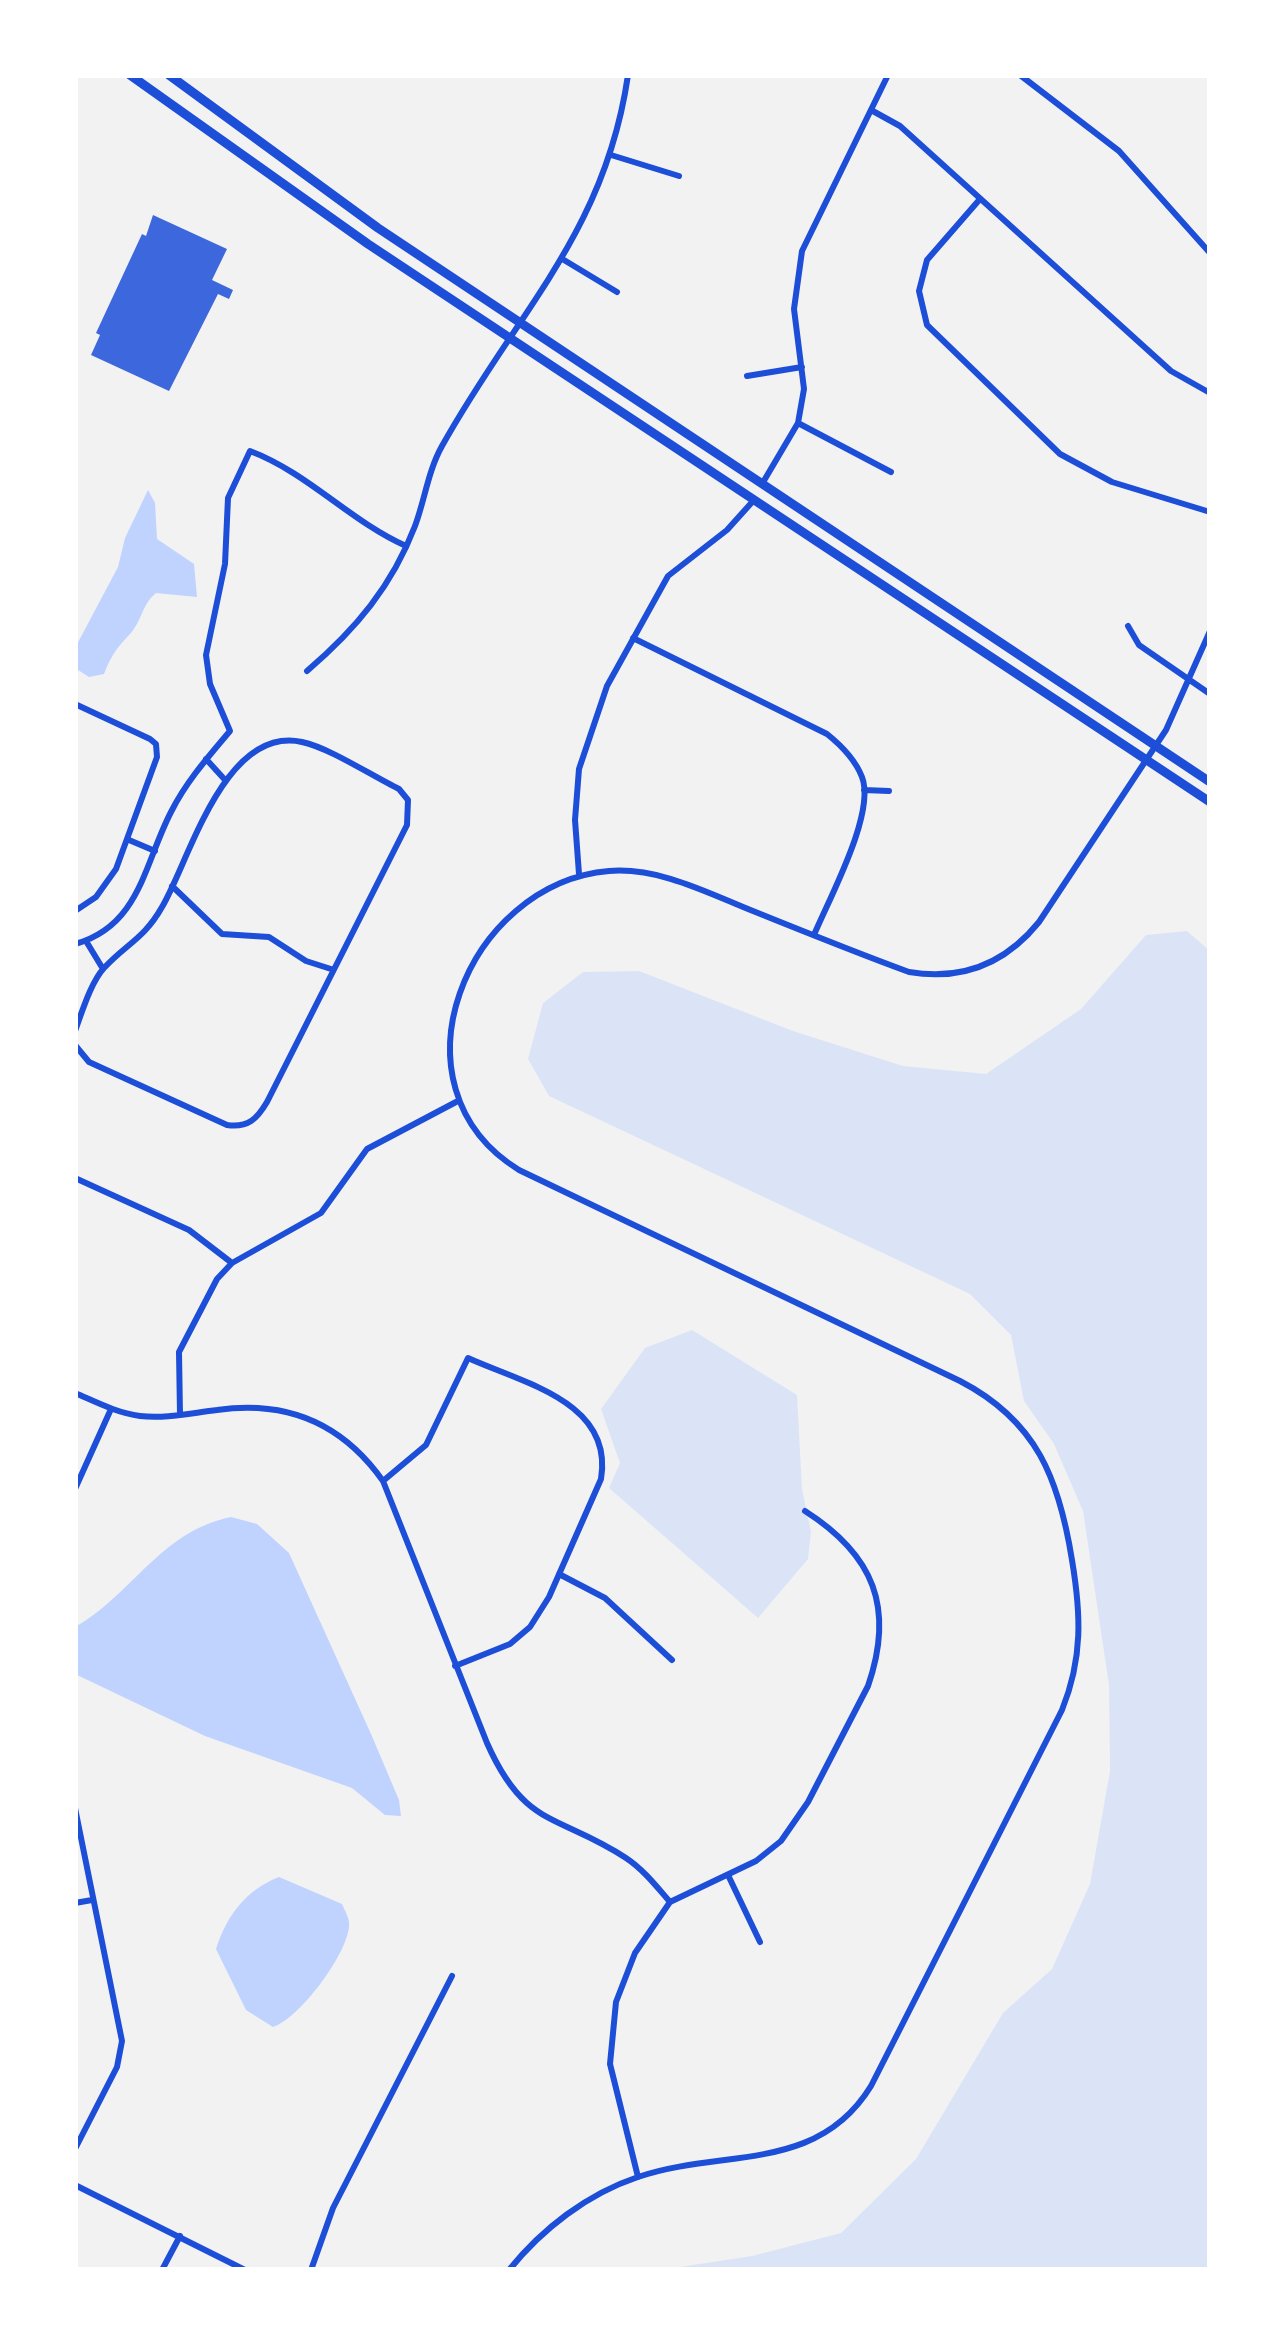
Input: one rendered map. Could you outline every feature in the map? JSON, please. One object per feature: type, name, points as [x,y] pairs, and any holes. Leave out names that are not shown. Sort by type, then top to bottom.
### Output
[{"type":"main road","points":[[130,75],[512,339],[1210,802]]},
{"type":"main road","points":[[169,75],[378,228],[1210,782]]},
{"type":"street","points":[[308,671],[367,613],[406,546],[436,458],[564,260],[612,155],[628,75]]},
{"type":"street","points":[[762,484],[798,423],[804,389],[794,309],[802,250],[888,75]]},
{"type":"street","points":[[1020,75],[1130,162],[1210,253]]},
{"type":"street","points":[[871,110],[900,126],[1171,371],[1210,393]]},
{"type":"street","points":[[612,155],[679,176]]},
{"type":"street","points":[[980,199],[926,260],[919,291],[927,326],[1060,454],[1112,482],[1210,512]]},
{"type":"street","points":[[564,260],[617,292]]},
{"type":"street","points":[[747,376],[802,367]]},
{"type":"street","points":[[798,423],[891,472]]},
{"type":"street","points":[[75,944],[123,916],[137,896],[172,810],[230,730],[207,675],[206,654],[225,564],[228,498],[250,450],[278,461],[373,530],[406,546]]},
{"type":"street","points":[[579,874],[575,820],[580,769],[598,707],[668,576],[728,530],[754,500]]},
{"type":"street","points":[[1128,626],[1139,646],[1210,694]]},
{"type":"street","points":[[509,2270],[564,2216],[638,2177],[809,2144],[834,2128],[861,2102],[1072,1685],[1080,1620],[1058,1488],[1042,1456],[1012,1417],[982,1393],[519,1170],[481,1142],[456,1102],[448,1066],[450,1030],[480,955],[523,903],[579,874],[612,870],[656,875],[909,972],[938,976],[976,970],[1029,934],[1156,746],[1191,680],[1210,631]]},
{"type":"street","points":[[633,638],[827,734],[849,754],[864,780],[860,823],[814,935]]},
{"type":"street","points":[[75,704],[156,744],[154,768],[116,869],[96,897],[75,911]]},
{"type":"street","points":[[75,1030],[103,969],[152,925],[199,822],[226,781],[268,746],[302,742],[399,789],[408,800],[407,826],[261,1113],[241,1127],[89,1062],[75,1045]]},
{"type":"street","points":[[206,760],[226,781]]},
{"type":"street","points":[[864,790],[889,791]]},
{"type":"street","points":[[128,840],[155,850]]},
{"type":"street","points":[[172,886],[222,934],[269,937],[306,960],[332,969]]},
{"type":"street","points":[[86,941],[103,969]]},
{"type":"street","points":[[180,1416],[179,1352],[210,1289],[232,1263],[311,1220],[356,1160],[382,1138],[456,1102]]},
{"type":"street","points":[[75,1178],[189,1230],[232,1263]]},
{"type":"street","points":[[382,1480],[426,1445],[468,1358],[571,1405],[597,1433],[604,1463],[543,1608],[521,1636],[455,1666]]},
{"type":"street","points":[[75,1393],[111,1409],[147,1416],[180,1416],[244,1406],[296,1413],[338,1433],[382,1480],[497,1766],[516,1795],[542,1818],[628,1860],[670,1902]]},
{"type":"street","points":[[75,1489],[111,1409]]},
{"type":"street","points":[[638,2177],[614,2091],[612,2028],[635,1953],[670,1902],[766,1854],[796,1823],[876,1663],[880,1620],[876,1592],[842,1538],[805,1512]]},
{"type":"street","points":[[559,1574],[605,1598],[672,1660]]},
{"type":"street","points":[[75,1808],[120,2026],[121,2051],[75,2149]]},
{"type":"street","points":[[728,1875],[760,1942]]},
{"type":"street","points":[[75,1903],[92,1900]]},
{"type":"street","points":[[311,2270],[333,2208],[452,1976]]},
{"type":"street","points":[[75,2185],[245,2270]]},
{"type":"street","points":[[162,2270],[180,2236]]},
{"type":"shaded area","points":[[1187,931],[1210,951],[1210,2270],[660,2270],[752,2256],[841,2233],[916,2159],[1003,2013],[1052,1969],[1090,1884],[1110,1771],[1109,1685],[1083,1511],[1054,1444],[1024,1401],[1011,1335],[970,1294],[549,1096],[528,1059],[543,1003],[583,972],[639,971],[793,1031],[903,1066],[986,1074],[1081,1009],[1146,935]]},
{"type":"shaded area","points":[[692,1330],[797,1395],[802,1489],[811,1532],[808,1559],[758,1618],[609,1488],[620,1463],[601,1409],[645,1348]]},
{"type":"water","points":[[148,490],[155,503],[157,539],[194,564],[197,597],[156,593],[104,674],[89,677],[75,668],[75,648],[118,567],[125,538]]},
{"type":"water","points":[[231,1517],[257,1524],[289,1553],[371,1734],[399,1800],[401,1816],[385,1815],[352,1788],[205,1736],[75,1674],[75,1627],[185,1536]]},
{"type":"water","points":[[279,1877],[342,1904],[349,1927],[340,1954],[320,1985],[284,2022],[273,2027],[246,2010],[216,1949],[239,1905]]},
{"type":"building","points":[[153,215],[227,249],[212,280],[233,290],[229,299],[218,294],[169,391],[91,355],[100,335],[96,333]]}]
